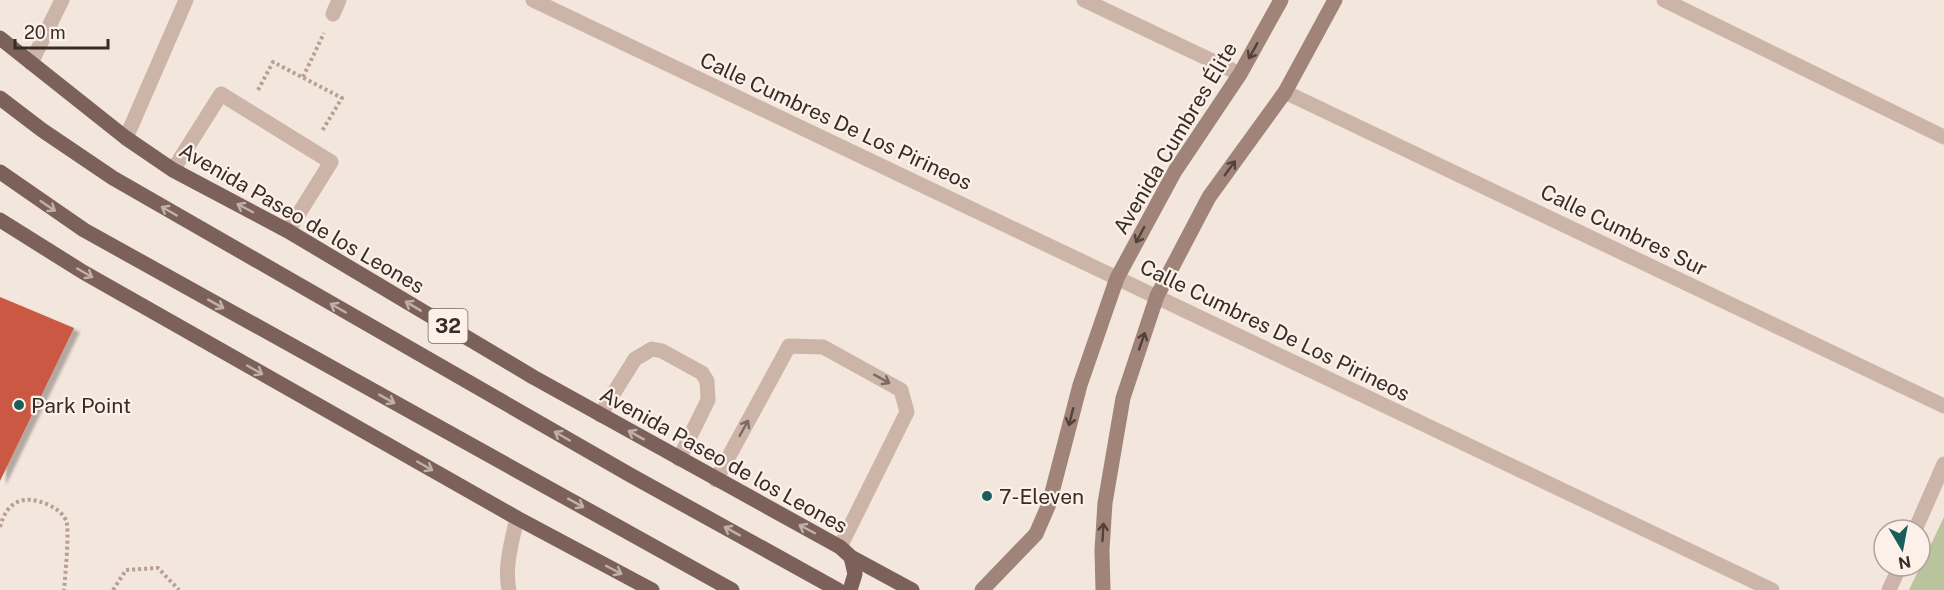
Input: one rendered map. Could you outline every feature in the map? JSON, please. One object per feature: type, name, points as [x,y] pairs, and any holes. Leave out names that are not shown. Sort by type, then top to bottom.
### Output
[{"type":"main road","name":"Avenida Paseo de los Leones","points":[[0,38],[126,138],[173,170],[288,231],[600,415],[912,590]]},
{"type":"main road","points":[[0,98],[42,130],[113,178],[601,458],[838,590]]},
{"type":"main road","points":[[0,172],[84,230],[732,590]]},
{"type":"main road","points":[[0,220],[83,272],[517,518],[652,590]]},
{"type":"main road","points":[[846,552],[855,574],[850,590]]},
{"type":"street","points":[[31,63],[62,0]]},
{"type":"street","points":[[126,138],[186,0]]},
{"type":"street","name":"Calle Cumbres De Los Pirineos","points":[[533,0],[1772,590]]},
{"type":"street","points":[[1084,0],[1240,74]]},
{"type":"street","name":"Avenida Cumbres Élite","points":[[982,590],[1035,534],[1049,504],[1080,385],[1117,278],[1175,171],[1240,74],[1281,0]]},
{"type":"street","points":[[1103,590],[1102,550],[1105,503],[1123,398],[1157,296],[1209,198],[1285,92],[1335,0]]},
{"type":"street","points":[[1664,0],[1944,137]]},
{"type":"street","name":"Calle Cumbres Sur","points":[[1285,92],[1944,406]]},
{"type":"street","points":[[173,170],[221,94],[332,162],[288,231]]},
{"type":"street","points":[[716,480],[789,346],[823,347],[833,352],[901,390],[907,412],[846,552]]},
{"type":"street","points":[[600,415],[635,359],[642,353],[652,350],[662,351],[702,373],[707,381],[708,400],[679,459]]},
{"type":"street","points":[[1921,518],[1944,464]]},
{"type":"street","points":[[509,590],[507,582],[517,518]]},
{"type":"path","points":[[303,77],[336,7]]},
{"type":"path","points":[[248,111],[273,62],[342,98],[311,150]]},
{"type":"path","points":[[0,527],[3,515],[17,502],[36,499],[58,510],[68,522],[64,590]]},
{"type":"path","points":[[113,590],[126,570],[158,568],[179,590]]},
{"type":"green space","points":[[1944,517],[1944,590],[1909,590],[1915,578],[1932,578],[1932,542]]},
{"type":"building","name":"Park Point","points":[[0,297],[74,328],[0,481]]},
{"type":"place","name":"Park Point","points":[[19,405]]},
{"type":"place","name":"7-Eleven","points":[[987,496]]}]
